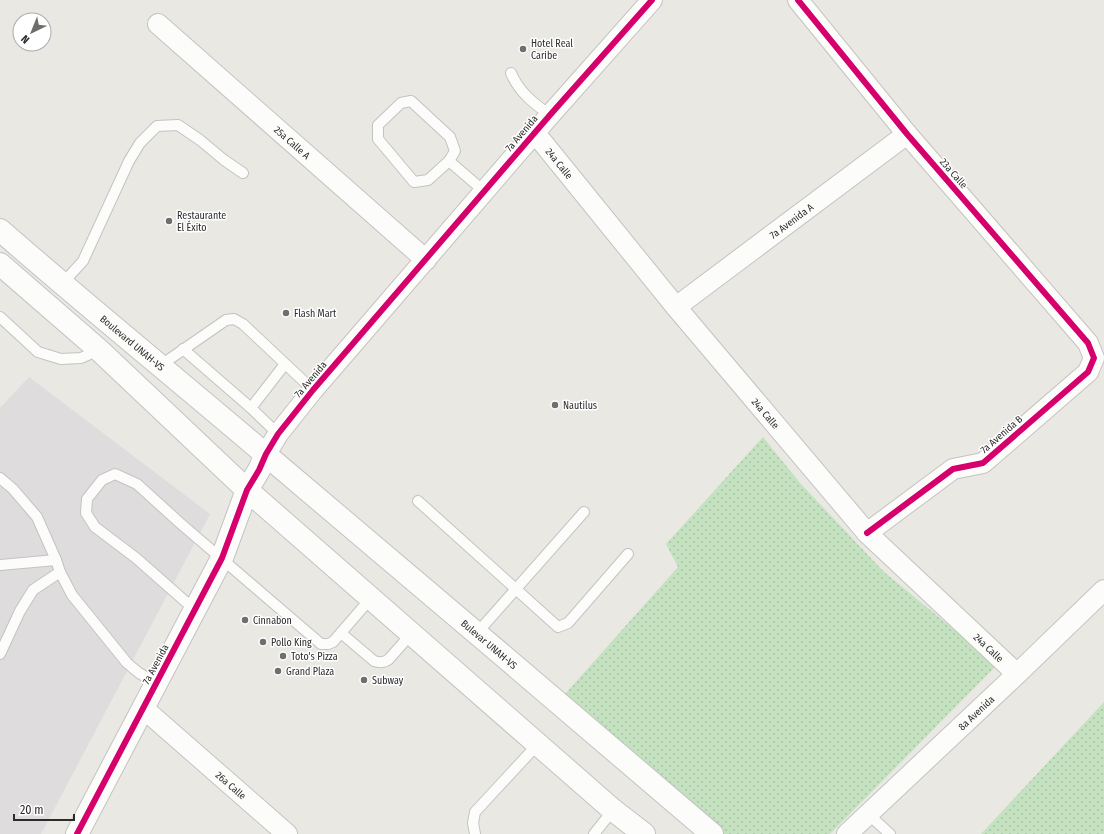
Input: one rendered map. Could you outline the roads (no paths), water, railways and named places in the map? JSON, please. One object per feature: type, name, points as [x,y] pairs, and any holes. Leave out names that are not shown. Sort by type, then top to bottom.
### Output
[{"type":"main road","name":"Boulevard UNAH-VS","points":[[0,230],[62,284],[266,454]]},
{"type":"main road","points":[[0,264],[99,350],[247,490],[614,810],[644,834]]},
{"type":"main road","name":"7a Avenida","points":[[77,834],[222,558],[247,490],[259,470],[266,454]]},
{"type":"main road","name":"Bulevar UNAH-VS","points":[[266,454],[712,834]]},
{"type":"street","name":"7a Avenida","points":[[266,454],[278,434],[313,390],[550,115],[652,0]]},
{"type":"street","name":"23a Calle","points":[[798,0],[907,134],[1088,343],[1094,358]]},
{"type":"street","name":"25a Calle A","points":[[158,24],[426,260]]},
{"type":"street","name":"24a Calle","points":[[535,133],[676,308],[867,533],[1017,674]]},
{"type":"street","name":"7a Avenida A","points":[[676,308],[907,134]]},
{"type":"street","name":"7a Avenida B","points":[[867,533],[953,469],[983,463],[1088,372],[1094,358]]},
{"type":"street","name":"8a Avenida","points":[[847,834],[1104,590]]},
{"type":"street","name":"26a Calle","points":[[143,708],[287,834]]},
{"type":"lane","points":[[512,73],[515,83],[523,93],[550,115]]},
{"type":"lane","points":[[411,101],[450,137],[455,151],[449,161],[428,180],[414,182],[378,139],[378,126],[401,103],[411,101]]},
{"type":"lane","points":[[62,284],[83,261],[128,161],[140,143],[156,126],[178,125],[200,140],[224,160],[244,173]]},
{"type":"lane","points":[[449,161],[485,192]]},
{"type":"lane","points":[[0,317],[38,352],[61,359],[82,358],[99,350]]},
{"type":"lane","points":[[161,365],[226,320],[234,319],[243,324],[313,390]]},
{"type":"lane","points":[[183,349],[251,408],[278,434]]},
{"type":"lane","points":[[251,408],[285,364]]},
{"type":"lane","points":[[195,610],[136,558],[95,527],[86,513],[87,499],[102,480],[115,474],[137,484],[180,523],[321,644],[333,642],[371,598]]},
{"type":"lane","points":[[0,478],[13,489],[37,517],[60,572],[72,595],[121,656],[139,673],[156,683]]},
{"type":"lane","points":[[418,501],[517,588],[558,627],[568,623],[628,554]]},
{"type":"lane","points":[[477,633],[584,512]]},
{"type":"lane","points":[[0,565],[56,560]]},
{"type":"lane","points":[[0,654],[20,611],[33,590],[60,572]]},
{"type":"lane","points":[[341,633],[378,663],[386,662],[411,634]]},
{"type":"lane","points":[[475,834],[473,824],[475,812],[538,744]]},
{"type":"lane","points":[[594,834],[614,810]]},
{"type":"lane","points":[[868,814],[890,834]]},
{"type":"place","name":"Hotel Real Caribe","points":[[523,49]]},
{"type":"place","name":"Restaurante El Éxito","points":[[169,221]]},
{"type":"place","name":"Flash Mart","points":[[286,313]]},
{"type":"place","name":"Nautilus","points":[[555,405]]},
{"type":"place","name":"Cinnabon","points":[[245,620]]},
{"type":"place","name":"Pollo King","points":[[263,642]]},
{"type":"place","name":"Toto's Pizza","points":[[283,656]]},
{"type":"place","name":"Grand Plaza","points":[[278,671]]},
{"type":"place","name":"Subway","points":[[364,680]]}]
